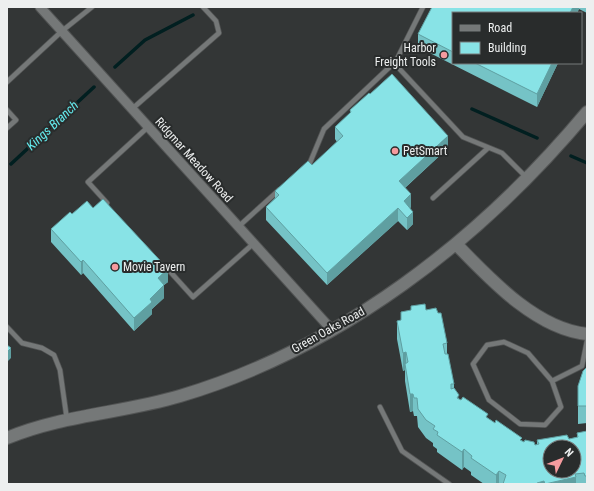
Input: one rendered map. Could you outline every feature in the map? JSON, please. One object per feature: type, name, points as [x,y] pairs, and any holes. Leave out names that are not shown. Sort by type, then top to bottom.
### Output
[{"type":"main road","name":"Green Oaks Road","points":[[7,438],[23,431],[67,420],[148,404],[199,389],[260,366],[331,329],[404,286],[456,244],[503,203],[561,143],[587,112]]},
{"type":"main road","points":[[456,244],[504,292],[537,315],[552,324],[587,334]]},
{"type":"street","name":"Ridgmar Meadow Road","points":[[40,7],[331,329]]},
{"type":"lane","points":[[7,82],[62,31],[92,7]]},
{"type":"lane","points":[[303,169],[308,164],[324,129],[394,63],[423,7]]},
{"type":"lane","points":[[132,109],[219,33],[216,21],[206,8]]},
{"type":"lane","points":[[394,63],[463,137],[502,153],[527,178]]},
{"type":"lane","points":[[7,110],[16,120],[7,128]]},
{"type":"lane","points":[[109,205],[88,182],[148,127]]},
{"type":"lane","points":[[433,198],[488,148]]},
{"type":"lane","points":[[238,227],[286,184]]},
{"type":"lane","points":[[162,263],[193,297],[253,244]]},
{"type":"lane","points":[[7,327],[22,343],[42,348],[54,355],[60,370],[67,420]]},
{"type":"lane","points":[[552,381],[582,366],[587,341]]},
{"type":"lane","points":[[504,342],[528,353],[552,381],[561,407],[545,425],[520,424],[489,400],[473,364],[487,345],[504,342]]},
{"type":"lane","points":[[380,407],[402,450],[449,484]]},
{"type":"building","points":[[432,7],[573,7],[570,12],[452,12],[452,51],[418,34]]},
{"type":"building","points":[[477,64],[552,64],[537,94]]},
{"type":"building","points":[[392,74],[448,136],[399,181],[411,194],[404,201],[413,212],[407,218],[398,208],[327,273],[266,207],[279,195],[275,191],[308,161],[312,165],[343,136],[335,127],[351,112],[350,110]]},
{"type":"building","name":"Movie Tavern","points":[[103,199],[168,269],[158,278],[164,285],[150,299],[152,302],[134,318],[83,260],[81,262],[51,229],[70,212],[72,214],[87,201],[93,208]]},
{"type":"building","points":[[425,304],[426,310],[436,308],[438,313],[441,313],[447,343],[443,344],[445,354],[448,354],[454,384],[451,384],[451,389],[454,388],[459,395],[457,398],[461,400],[463,397],[488,414],[486,417],[495,423],[496,420],[522,438],[520,440],[524,442],[525,440],[534,442],[535,445],[539,444],[537,440],[542,439],[542,479],[567,479],[545,484],[544,481],[537,484],[503,484],[506,475],[499,471],[496,475],[471,458],[472,456],[464,449],[462,452],[437,435],[438,432],[433,429],[435,426],[426,420],[418,409],[417,398],[414,398],[413,394],[410,394],[405,364],[408,362],[406,352],[403,353],[397,321],[401,320],[401,312],[411,310],[411,306]]},
{"type":"building","points":[[7,345],[11,348],[7,352]]},
{"type":"building","points":[[587,367],[587,406],[578,406],[578,386],[583,371]]},
{"type":"building","points":[[587,431],[587,476],[585,476],[584,473],[582,473],[582,439],[569,439],[578,437],[577,433]]},
{"type":"building","points":[[567,435],[569,439],[543,439]]},
{"type":"waterway","name":"Kings Branch","points":[[115,67],[145,40],[193,15]]},
{"type":"waterway","name":"Kings Branch","points":[[11,164],[94,87]]},
{"type":"waterway","name":"Kings Branch","points":[[472,109],[537,138]]},
{"type":"waterway","name":"Kings Branch","points":[[571,156],[587,163]]},
{"type":"place","name":"Harbor Freight Tools","points":[[444,55]]},
{"type":"place","name":"PetSmart","points":[[395,151]]},
{"type":"place","name":"Movie Tavern","points":[[115,267]]}]
